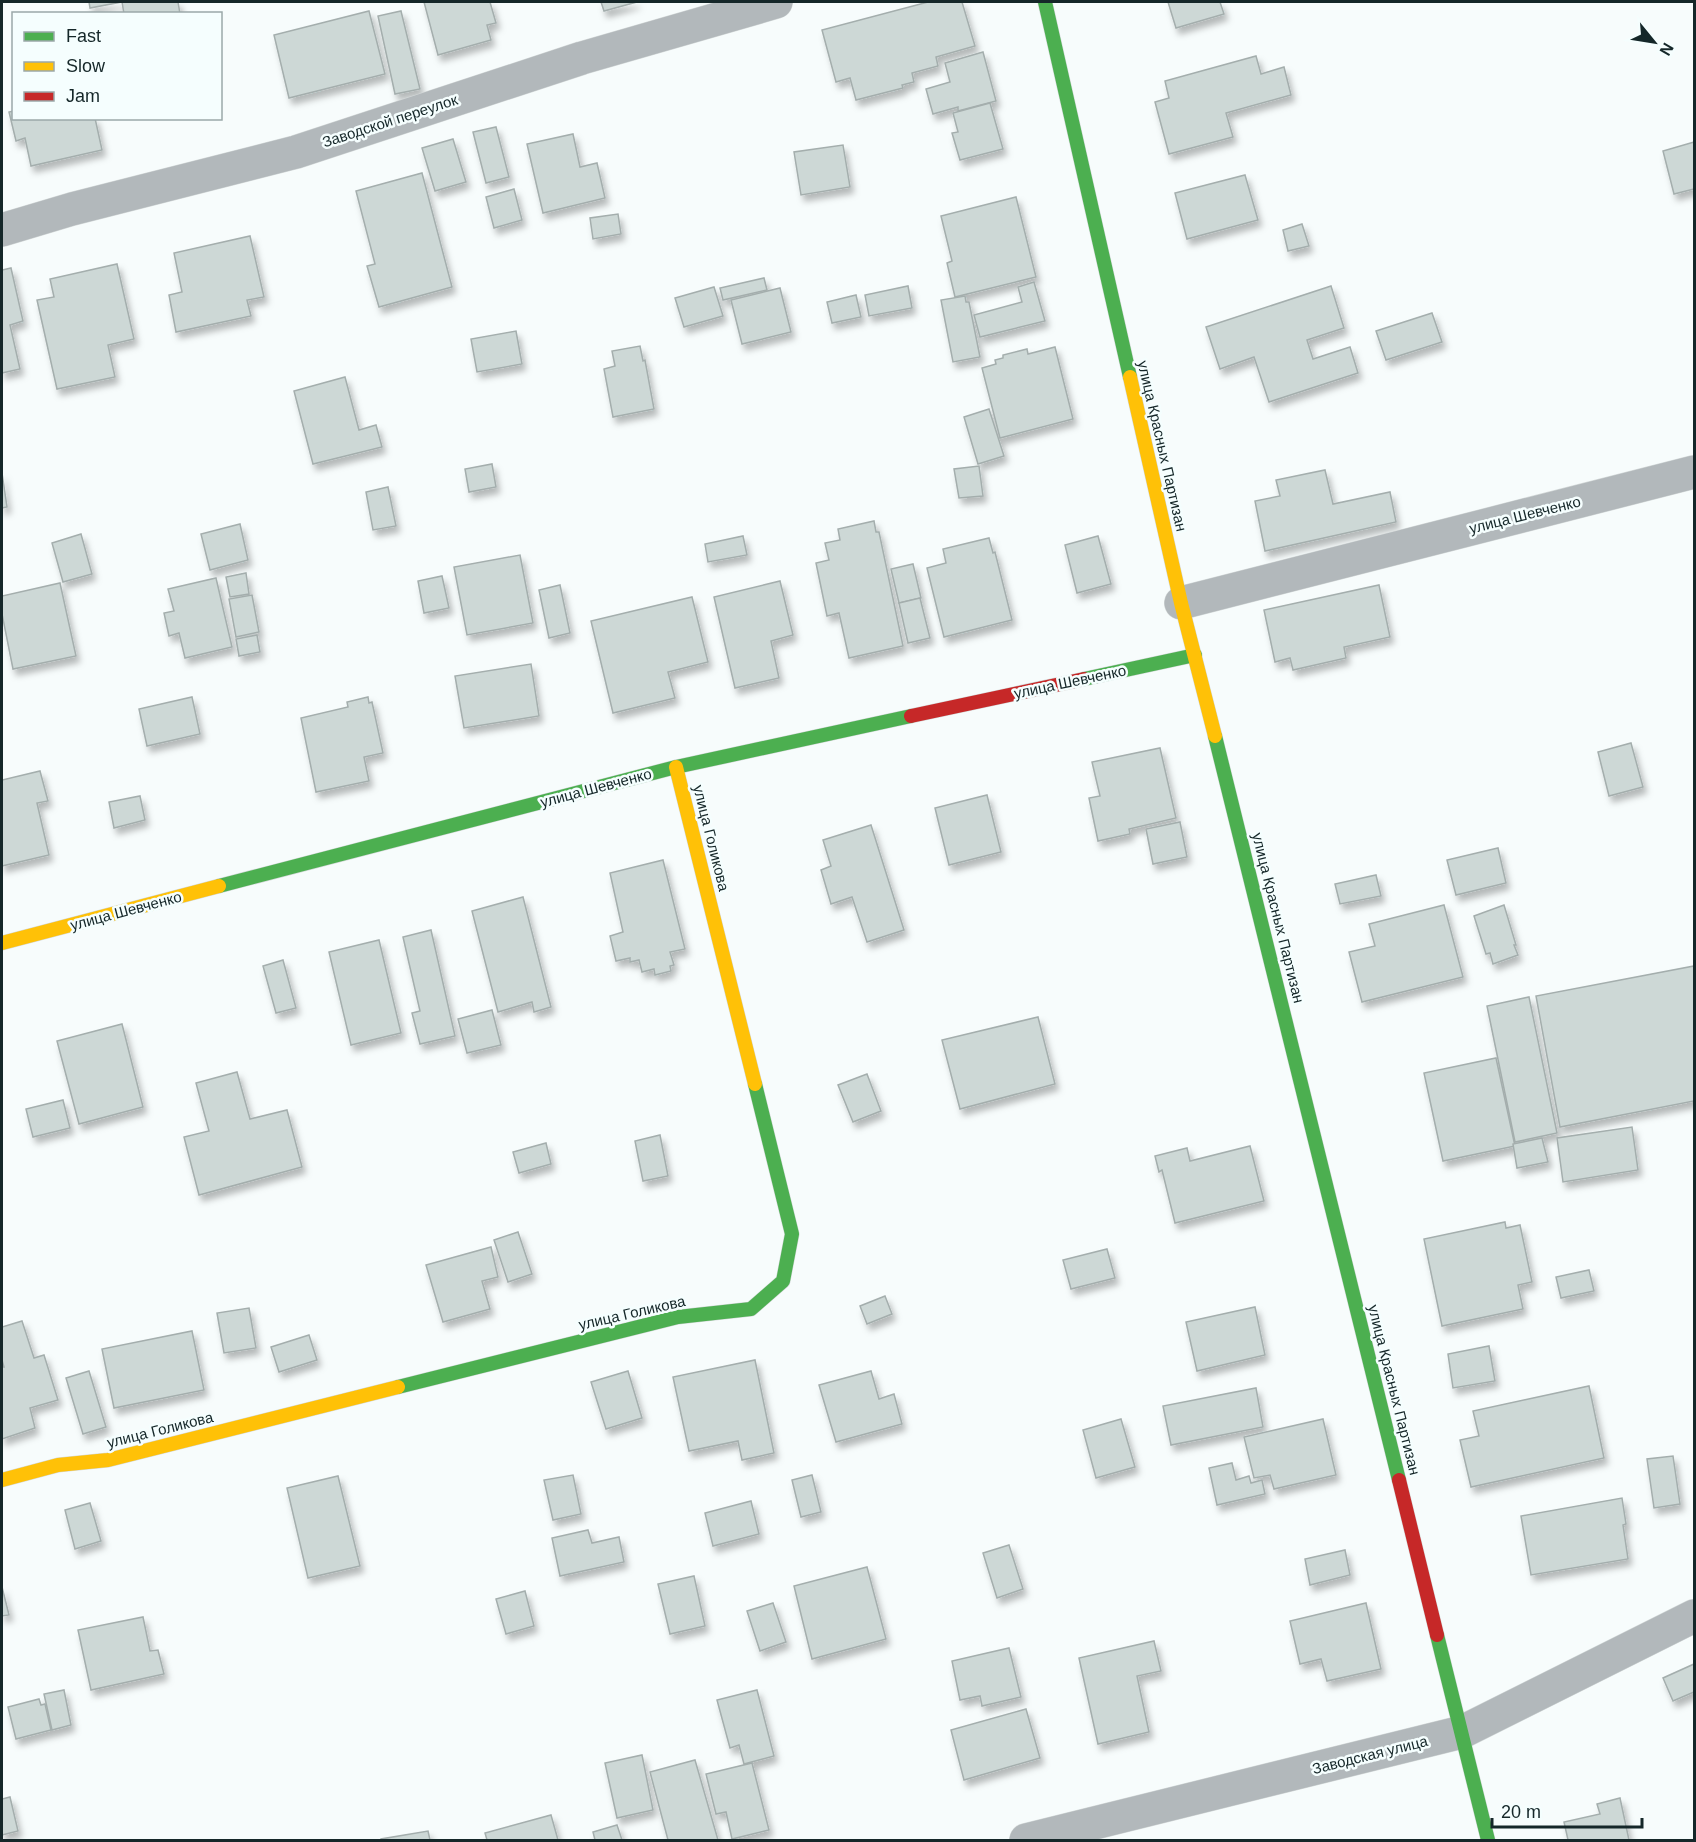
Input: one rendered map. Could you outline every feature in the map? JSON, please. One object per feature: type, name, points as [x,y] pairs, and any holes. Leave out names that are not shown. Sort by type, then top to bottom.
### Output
[{"type":"street","name":"Заводской переулок","points":[[2,230],[72,209],[296,152],[582,58],[776,2]]},
{"type":"street","name":"улица Красных Партизан","points":[[1045,2],[1181,603],[1488,1840]]},
{"type":"street","name":"улица Шевченко","points":[[1181,603],[1695,472]]},
{"type":"street","name":"улица Шевченко","points":[[2,943],[676,767],[1196,656]]},
{"type":"street","name":"улица Голикова","points":[[2,1480],[58,1465],[108,1460],[678,1317],[751,1309],[783,1281],[792,1234],[676,767]]},
{"type":"street","name":"Заводская улица","points":[[1026,1840],[1462,1732],[1695,1616]]},
{"type":"building","points":[[89,2],[122,2],[90,8]]},
{"type":"building","points":[[122,2],[178,2],[180,12],[124,12]]},
{"type":"building","points":[[424,2],[490,2],[496,23],[487,25],[491,40],[438,55]]},
{"type":"building","points":[[601,2],[637,2],[604,11]]},
{"type":"building","points":[[928,2],[962,2],[975,46],[936,57],[938,66],[912,73],[914,82],[902,85],[903,88],[856,100],[850,78],[836,82],[822,30]]},
{"type":"building","points":[[1168,2],[1220,2],[1224,14],[1176,28]]},
{"type":"building","points":[[369,11],[385,74],[289,98],[274,35]]},
{"type":"building","points":[[401,11],[420,89],[395,94],[378,16]]},
{"type":"building","points":[[983,52],[996,101],[958,111],[958,107],[933,114],[926,89],[950,82],[945,63]]},
{"type":"building","points":[[1256,56],[1261,74],[1284,67],[1291,95],[1226,113],[1233,137],[1169,154],[1155,102],[1169,98],[1165,81]]},
{"type":"building","points":[[990,103],[1003,149],[960,160],[952,133],[958,132],[953,113]]},
{"type":"building","points":[[12,111],[12,120],[95,120],[102,150],[31,166],[25,138],[16,141],[9,112]]},
{"type":"building","points":[[496,127],[509,177],[486,183],[473,132]]},
{"type":"building","points":[[573,134],[580,167],[597,163],[605,198],[543,213],[527,144]]},
{"type":"building","points":[[453,139],[466,182],[435,191],[422,148]]},
{"type":"building","points":[[1694,142],[1694,189],[1674,194],[1663,151]]},
{"type":"building","points":[[843,145],[850,187],[801,195],[794,152]]},
{"type":"building","points":[[422,173],[452,287],[379,307],[367,266],[375,264],[356,191]]},
{"type":"building","points":[[1245,175],[1258,220],[1187,239],[1175,193]]},
{"type":"building","points":[[514,189],[522,220],[494,228],[486,197]]},
{"type":"building","points":[[1016,197],[1036,277],[955,297],[947,263],[952,261],[941,216]]},
{"type":"building","points":[[618,214],[621,234],[593,239],[590,218]]},
{"type":"building","points":[[1302,224],[1309,246],[1288,251],[1283,230]]},
{"type":"building","points":[[250,236],[264,297],[247,300],[251,316],[176,332],[169,295],[182,292],[174,253]]},
{"type":"building","points":[[117,264],[134,339],[108,345],[115,377],[57,389],[37,300],[54,297],[50,279]]},
{"type":"building","points":[[11,268],[23,321],[10,325],[20,369],[2,373],[2,270]]},
{"type":"building","points":[[764,278],[767,290],[723,300],[720,288]]},
{"type":"building","points":[[1034,282],[1045,321],[980,337],[974,315],[1022,302],[1018,287]]},
{"type":"building","points":[[908,286],[912,308],[869,316],[865,295]]},
{"type":"building","points":[[1331,286],[1344,328],[1307,340],[1313,359],[1350,347],[1358,373],[1269,402],[1254,357],[1220,369],[1206,327]]},
{"type":"building","points":[[714,287],[723,316],[684,327],[675,298]]},
{"type":"building","points":[[780,288],[791,332],[742,344],[731,300]]},
{"type":"building","points":[[856,295],[861,317],[832,323],[827,302]]},
{"type":"building","points":[[965,296],[966,302],[969,302],[980,357],[953,362],[941,300]]},
{"type":"building","points":[[1432,313],[1442,342],[1386,360],[1376,331]]},
{"type":"building","points":[[516,331],[522,364],[477,372],[471,339]]},
{"type":"building","points":[[640,346],[643,361],[645,360],[654,409],[613,417],[604,369],[615,366],[612,351]]},
{"type":"building","points":[[1055,347],[1073,419],[1000,438],[982,368],[996,364],[995,360],[1003,358],[1003,355],[1027,349],[1028,354]]},
{"type":"building","points":[[345,377],[359,430],[376,425],[382,447],[313,464],[294,391]]},
{"type":"building","points":[[989,409],[1004,456],[978,464],[964,417]]},
{"type":"building","points":[[492,464],[496,487],[469,492],[465,469]]},
{"type":"building","points":[[979,466],[983,496],[959,498],[954,469]]},
{"type":"building","points":[[1325,470],[1333,504],[1390,492],[1396,522],[1265,551],[1255,501],[1280,496],[1276,480]]},
{"type":"building","points":[[2,473],[7,507],[2,508]]},
{"type":"building","points":[[388,487],[396,526],[373,530],[366,492]]},
{"type":"building","points":[[874,521],[876,532],[879,532],[903,646],[849,658],[839,613],[827,616],[816,563],[829,560],[825,543],[840,540],[838,529]]},
{"type":"building","points":[[240,524],[248,560],[210,570],[201,534]]},
{"type":"building","points":[[81,534],[92,574],[63,582],[52,543]]},
{"type":"building","points":[[743,536],[747,555],[708,562],[705,544]]},
{"type":"building","points":[[1098,536],[1111,584],[1077,593],[1065,545]]},
{"type":"building","points":[[989,538],[993,553],[995,552],[1012,620],[944,637],[927,568],[946,563],[943,549]]},
{"type":"building","points":[[520,555],[533,623],[467,635],[454,567]]},
{"type":"building","points":[[913,564],[921,598],[899,603],[891,569]]},
{"type":"building","points":[[246,573],[249,594],[230,597],[226,577]]},
{"type":"building","points":[[442,576],[449,608],[424,613],[418,581]]},
{"type":"building","points":[[216,578],[232,647],[185,658],[179,633],[169,636],[164,613],[174,611],[168,589]]},
{"type":"building","points":[[780,581],[793,635],[771,641],[779,678],[735,688],[714,597]]},
{"type":"building","points":[[60,583],[76,656],[13,669],[2,614],[2,596]]},
{"type":"building","points":[[560,585],[570,633],[549,638],[539,590]]},
{"type":"building","points":[[1379,585],[1390,637],[1344,647],[1346,658],[1293,670],[1290,658],[1275,662],[1264,610]]},
{"type":"building","points":[[252,595],[259,632],[236,637],[229,599]]},
{"type":"building","points":[[692,597],[708,662],[668,672],[675,698],[613,713],[591,621]]},
{"type":"building","points":[[920,598],[930,638],[908,643],[899,603]]},
{"type":"building","points":[[257,635],[260,652],[239,656],[236,639]]},
{"type":"building","points":[[531,664],[539,716],[464,728],[455,676]]},
{"type":"building","points":[[192,697],[200,734],[147,746],[139,709]]},
{"type":"building","points":[[368,697],[369,703],[372,702],[383,753],[364,757],[369,781],[316,792],[301,718],[348,707],[347,702]]},
{"type":"building","points":[[1631,743],[1643,787],[1609,796],[1598,752]]},
{"type":"building","points":[[1160,748],[1176,818],[1129,829],[1130,834],[1098,841],[1089,798],[1100,796],[1092,762]]},
{"type":"building","points":[[40,771],[48,801],[37,803],[49,855],[2,866],[2,780]]},
{"type":"building","points":[[987,795],[1001,852],[949,865],[935,808]]},
{"type":"building","points":[[140,796],[145,820],[114,828],[109,802]]},
{"type":"building","points":[[1180,822],[1187,857],[1153,864],[1146,829]]},
{"type":"building","points":[[871,825],[904,930],[867,942],[852,897],[831,904],[821,870],[831,866],[823,840]]},
{"type":"building","points":[[1498,848],[1506,883],[1456,895],[1447,860]]},
{"type":"building","points":[[663,860],[685,949],[670,952],[674,965],[670,966],[671,971],[655,975],[654,969],[642,972],[639,960],[630,962],[630,958],[616,961],[610,936],[623,932],[610,873]]},
{"type":"building","points":[[1376,875],[1381,896],[1340,904],[1335,884]]},
{"type":"building","points":[[523,897],[551,1007],[534,1012],[532,1002],[498,1012],[472,911]]},
{"type":"building","points":[[1444,905],[1463,977],[1362,1002],[1349,952],[1375,946],[1369,924]]},
{"type":"building","points":[[1504,905],[1518,955],[1493,964],[1490,953],[1486,954],[1474,916]]},
{"type":"building","points":[[431,930],[455,1036],[420,1044],[412,1013],[420,1011],[403,937]]},
{"type":"building","points":[[379,940],[401,1033],[351,1045],[329,952]]},
{"type":"building","points":[[283,960],[296,1008],[276,1013],[263,966]]},
{"type":"building","points":[[1694,966],[1694,1101],[1560,1127],[1536,996]]},
{"type":"building","points":[[1529,997],[1557,1133],[1515,1142],[1487,1006]]},
{"type":"building","points":[[492,1010],[501,1045],[467,1053],[458,1019]]},
{"type":"building","points":[[1038,1017],[1055,1084],[960,1109],[942,1040]]},
{"type":"building","points":[[122,1024],[143,1107],[79,1124],[57,1041]]},
{"type":"building","points":[[1496,1058],[1515,1146],[1443,1161],[1424,1073]]},
{"type":"building","points":[[237,1072],[250,1119],[287,1110],[302,1167],[199,1195],[184,1137],[209,1131],[196,1083]]},
{"type":"building","points":[[867,1074],[881,1111],[853,1122],[838,1085]]},
{"type":"building","points":[[63,1100],[70,1128],[33,1137],[26,1109]]},
{"type":"building","points":[[1632,1127],[1638,1170],[1563,1182],[1557,1138]]},
{"type":"building","points":[[660,1135],[668,1176],[643,1181],[635,1141]]},
{"type":"building","points":[[1542,1138],[1548,1162],[1517,1168],[1513,1144]]},
{"type":"building","points":[[546,1143],[551,1164],[519,1173],[513,1152]]},
{"type":"building","points":[[1250,1146],[1264,1201],[1175,1223],[1162,1170],[1159,1172],[1155,1156],[1187,1148],[1190,1161]]},
{"type":"building","points":[[1505,1222],[1506,1228],[1520,1225],[1532,1282],[1518,1285],[1523,1309],[1442,1326],[1424,1239]]},
{"type":"building","points":[[518,1232],[532,1274],[508,1282],[494,1240]]},
{"type":"building","points":[[491,1247],[498,1277],[482,1281],[490,1309],[443,1322],[426,1265]]},
{"type":"building","points":[[1107,1249],[1115,1278],[1071,1289],[1063,1260]]},
{"type":"building","points":[[1589,1270],[1594,1291],[1561,1298],[1556,1277]]},
{"type":"building","points":[[885,1296],[892,1314],[867,1324],[860,1306]]},
{"type":"building","points":[[1255,1307],[1265,1355],[1197,1371],[1186,1322]]},
{"type":"building","points":[[249,1308],[256,1348],[224,1353],[217,1313]]},
{"type":"building","points":[[22,1321],[34,1358],[44,1355],[58,1400],[30,1408],[35,1428],[2,1439],[2,1367],[4,1367],[2,1327]]},
{"type":"building","points":[[192,1331],[204,1390],[114,1408],[102,1349]]},
{"type":"building","points":[[309,1335],[317,1360],[279,1372],[271,1347]]},
{"type":"building","points":[[1489,1346],[1495,1381],[1453,1388],[1448,1354]]},
{"type":"building","points":[[755,1360],[774,1453],[742,1460],[738,1441],[689,1451],[673,1377]]},
{"type":"building","points":[[89,1371],[106,1427],[83,1434],[66,1378]]},
{"type":"building","points":[[628,1371],[642,1418],[606,1429],[591,1382]]},
{"type":"building","points":[[871,1371],[879,1399],[894,1394],[902,1424],[836,1442],[819,1385]]},
{"type":"building","points":[[1589,1386],[1604,1458],[1471,1487],[1460,1440],[1479,1436],[1473,1411]]},
{"type":"building","points":[[1256,1388],[1263,1427],[1171,1445],[1163,1406]]},
{"type":"building","points":[[1121,1419],[1135,1467],[1096,1478],[1083,1430]]},
{"type":"building","points":[[1323,1419],[1336,1475],[1274,1489],[1270,1475],[1254,1478],[1244,1437]]},
{"type":"building","points":[[1673,1456],[1680,1504],[1654,1508],[1647,1459]]},
{"type":"building","points":[[1232,1463],[1236,1480],[1249,1476],[1251,1483],[1262,1480],[1265,1494],[1217,1505],[1209,1468]]},
{"type":"building","points":[[573,1475],[581,1514],[553,1520],[544,1480]]},
{"type":"building","points":[[812,1475],[821,1512],[801,1517],[792,1480]]},
{"type":"building","points":[[338,1476],[360,1566],[308,1578],[287,1488]]},
{"type":"building","points":[[1622,1498],[1628,1559],[1531,1575],[1521,1516]]},
{"type":"building","points":[[751,1501],[759,1534],[713,1546],[705,1513]]},
{"type":"building","points":[[90,1503],[101,1541],[75,1549],[65,1510]]},
{"type":"building","points":[[588,1530],[592,1543],[619,1537],[624,1562],[560,1576],[552,1538]]},
{"type":"building","points":[[1009,1545],[1023,1589],[997,1598],[983,1553]]},
{"type":"building","points":[[1345,1550],[1350,1575],[1310,1585],[1305,1559]]},
{"type":"building","points":[[867,1567],[886,1639],[812,1659],[794,1586]]},
{"type":"building","points":[[694,1576],[705,1626],[670,1634],[658,1584]]},
{"type":"building","points":[[2,1587],[9,1615],[2,1616]]},
{"type":"building","points":[[525,1591],[534,1626],[506,1634],[496,1599]]},
{"type":"building","points":[[773,1603],[786,1642],[760,1651],[747,1611]]},
{"type":"building","points":[[1366,1603],[1381,1669],[1327,1681],[1321,1659],[1300,1664],[1290,1621]]},
{"type":"building","points":[[143,1617],[150,1651],[158,1650],[164,1674],[91,1690],[78,1630]]},
{"type":"building","points":[[1154,1641],[1161,1671],[1137,1676],[1149,1732],[1098,1744],[1079,1658]]},
{"type":"building","points":[[1009,1648],[1021,1697],[982,1706],[980,1696],[960,1700],[952,1661]]},
{"type":"building","points":[[1694,1664],[1694,1692],[1673,1701],[1663,1678]]},
{"type":"building","points":[[64,1690],[71,1725],[52,1730],[44,1694]]},
{"type":"building","points":[[757,1690],[774,1756],[744,1764],[739,1745],[730,1748],[717,1700]]},
{"type":"building","points":[[39,1699],[41,1705],[45,1704],[51,1730],[16,1739],[8,1707]]},
{"type":"building","points":[[1026,1709],[1040,1758],[964,1780],[951,1730]]},
{"type":"building","points":[[642,1755],[653,1810],[617,1818],[605,1763]]},
{"type":"building","points":[[695,1760],[718,1840],[668,1840],[650,1772]]},
{"type":"building","points":[[752,1763],[769,1830],[732,1839],[726,1812],[716,1814],[706,1774]]},
{"type":"building","points":[[10,1797],[18,1831],[2,1835],[2,1799]]},
{"type":"building","points":[[1620,1798],[1629,1840],[1568,1840],[1564,1822],[1600,1814],[1597,1804]]},
{"type":"building","points":[[551,1815],[558,1840],[487,1840],[485,1833]]},
{"type":"building","points":[[617,1825],[622,1840],[595,1840],[593,1832]]},
{"type":"building","points":[[428,1831],[430,1840],[381,1840],[381,1839]]},
{"type":"traffic: fast","points":[[1045,2],[1130,377]]},
{"type":"traffic: fast","points":[[1084,679],[1195,655]]},
{"type":"traffic: fast","points":[[219,886],[676,767],[911,716]]},
{"type":"traffic: fast","points":[[1215,736],[1399,1480]]},
{"type":"traffic: fast","points":[[398,1387],[678,1317],[751,1309],[783,1281],[792,1234],[755,1084]]},
{"type":"traffic: fast","points":[[1437,1635],[1488,1840]]},
{"type":"traffic: slow","points":[[1130,377],[1181,603],[1215,736]]},
{"type":"traffic: slow","points":[[676,767],[755,1084]]},
{"type":"traffic: slow","points":[[2,943],[219,886]]},
{"type":"traffic: slow","points":[[2,1480],[58,1465],[108,1460],[398,1387]]},
{"type":"traffic: jam","points":[[911,716],[1084,679]]},
{"type":"traffic: jam","points":[[1399,1480],[1437,1635]]}]
